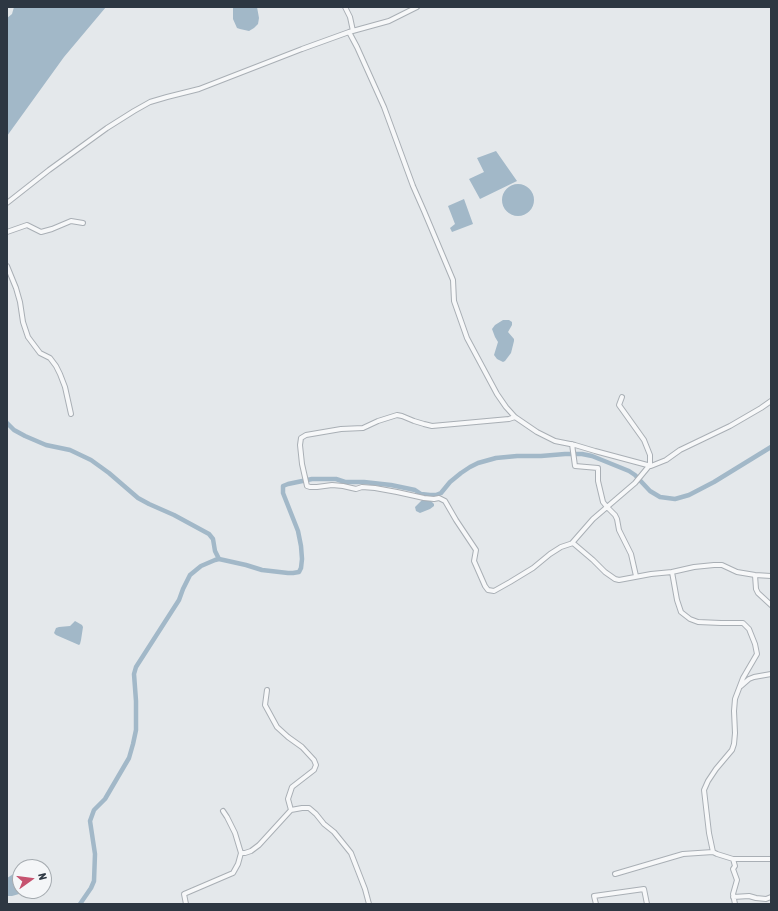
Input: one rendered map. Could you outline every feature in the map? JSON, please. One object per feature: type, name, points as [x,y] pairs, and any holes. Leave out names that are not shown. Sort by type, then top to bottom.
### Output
[{"type":"street","points":[[345,7],[350,17],[351,32],[384,107],[413,186],[452,280],[454,301],[467,338],[496,394],[515,417],[537,432],[555,441],[572,444],[652,466],[666,460],[680,450],[730,426],[771,401]]},
{"type":"street","points":[[7,202],[107,128],[150,102],[200,89],[351,32],[389,21],[417,7]]},
{"type":"street","points":[[7,232],[27,225],[41,232],[71,221],[83,223]]},
{"type":"street","points":[[7,266],[16,288],[23,322],[28,337],[40,353],[50,358],[56,366],[65,387],[71,414]]},
{"type":"street","points":[[515,417],[509,419],[432,426],[397,415],[363,428],[341,429],[306,435],[301,438],[300,445],[302,464],[307,486],[316,487],[332,485],[356,489],[362,487],[375,488],[424,498],[439,498],[445,501],[476,550],[474,561],[485,586],[488,590],[494,591],[532,568],[561,547],[572,543],[593,519],[635,483],[649,466],[650,455],[644,440],[619,405],[622,397]]},
{"type":"street","points":[[572,444],[576,466],[598,468],[598,481],[603,502],[617,519],[619,530],[631,554],[636,576]]},
{"type":"street","points":[[572,543],[605,572],[619,580],[636,576],[714,565],[722,565],[737,572],[771,576]]},
{"type":"street","points":[[672,572],[677,600],[681,612],[698,622],[721,624],[742,623],[749,630],[755,644],[757,654],[743,678],[735,699],[735,733],[732,750],[716,769],[704,790],[713,852]]},
{"type":"street","points":[[755,575],[756,589],[758,593],[771,606]]},
{"type":"street","points":[[740,687],[749,679],[771,674]]},
{"type":"street","points":[[268,690],[265,705],[277,727],[302,747],[314,760],[316,765],[314,770],[292,787],[288,798],[291,810]]},
{"type":"street","points":[[241,853],[251,851],[259,845],[291,810],[308,808],[334,832],[351,853],[365,889],[369,904]]},
{"type":"street","points":[[186,904],[184,894],[233,873],[238,864],[241,853],[235,833],[223,810]]},
{"type":"street","points":[[615,874],[683,854],[713,852],[733,860],[771,859]]},
{"type":"street","points":[[733,860],[735,866],[733,869],[737,880],[733,894],[735,904]]},
{"type":"street","points":[[596,904],[594,896],[644,889],[647,904]]},
{"type":"street","points":[[733,896],[749,896],[766,899],[771,897]]},
{"type":"water","points":[[14,7],[106,7],[64,57],[7,136],[7,18],[12,14]]},
{"type":"water","points":[[233,7],[257,7],[259,18],[258,24],[249,31],[237,28],[233,19]]},
{"type":"water","points":[[496,151],[517,181],[480,199],[469,179],[484,172],[477,158]]},
{"type":"water","points":[[521,184],[527,186],[532,191],[534,200],[532,209],[527,214],[515,216],[509,214],[504,209],[502,197],[504,191],[509,186]]},
{"type":"water","points":[[464,199],[473,224],[452,232],[450,228],[455,224],[448,206]]},
{"type":"water","points":[[503,320],[509,320],[512,322],[508,332],[514,341],[511,353],[503,362],[497,359],[494,355],[498,342],[492,329]]},
{"type":"water","points":[[422,500],[430,500],[434,506],[420,513],[416,511],[415,507]]},
{"type":"water","points":[[75,621],[83,627],[79,645],[54,633],[56,628],[70,626]]},
{"type":"water","points":[[12,875],[12,896],[7,896],[7,878]]},
{"type":"waterway","points":[[7,423],[14,430],[25,436],[46,445],[70,450],[91,460],[109,473],[138,498],[209,534],[213,539],[215,551],[219,559],[262,570],[288,573],[299,572],[302,559],[298,531],[283,493],[283,486],[288,484],[312,479],[336,479],[345,482],[364,482],[391,485],[415,490],[421,494],[436,495],[441,493],[450,482],[461,473],[478,463],[496,458],[517,456],[582,454],[592,456],[629,471],[635,475],[650,491],[660,497],[675,499],[689,495],[714,482],[771,447]]},
{"type":"waterway","points":[[80,904],[94,881],[95,854],[90,821],[94,810],[105,799],[129,758],[133,744],[136,730],[134,674],[136,667],[179,600],[190,575],[201,566],[219,559]]}]
